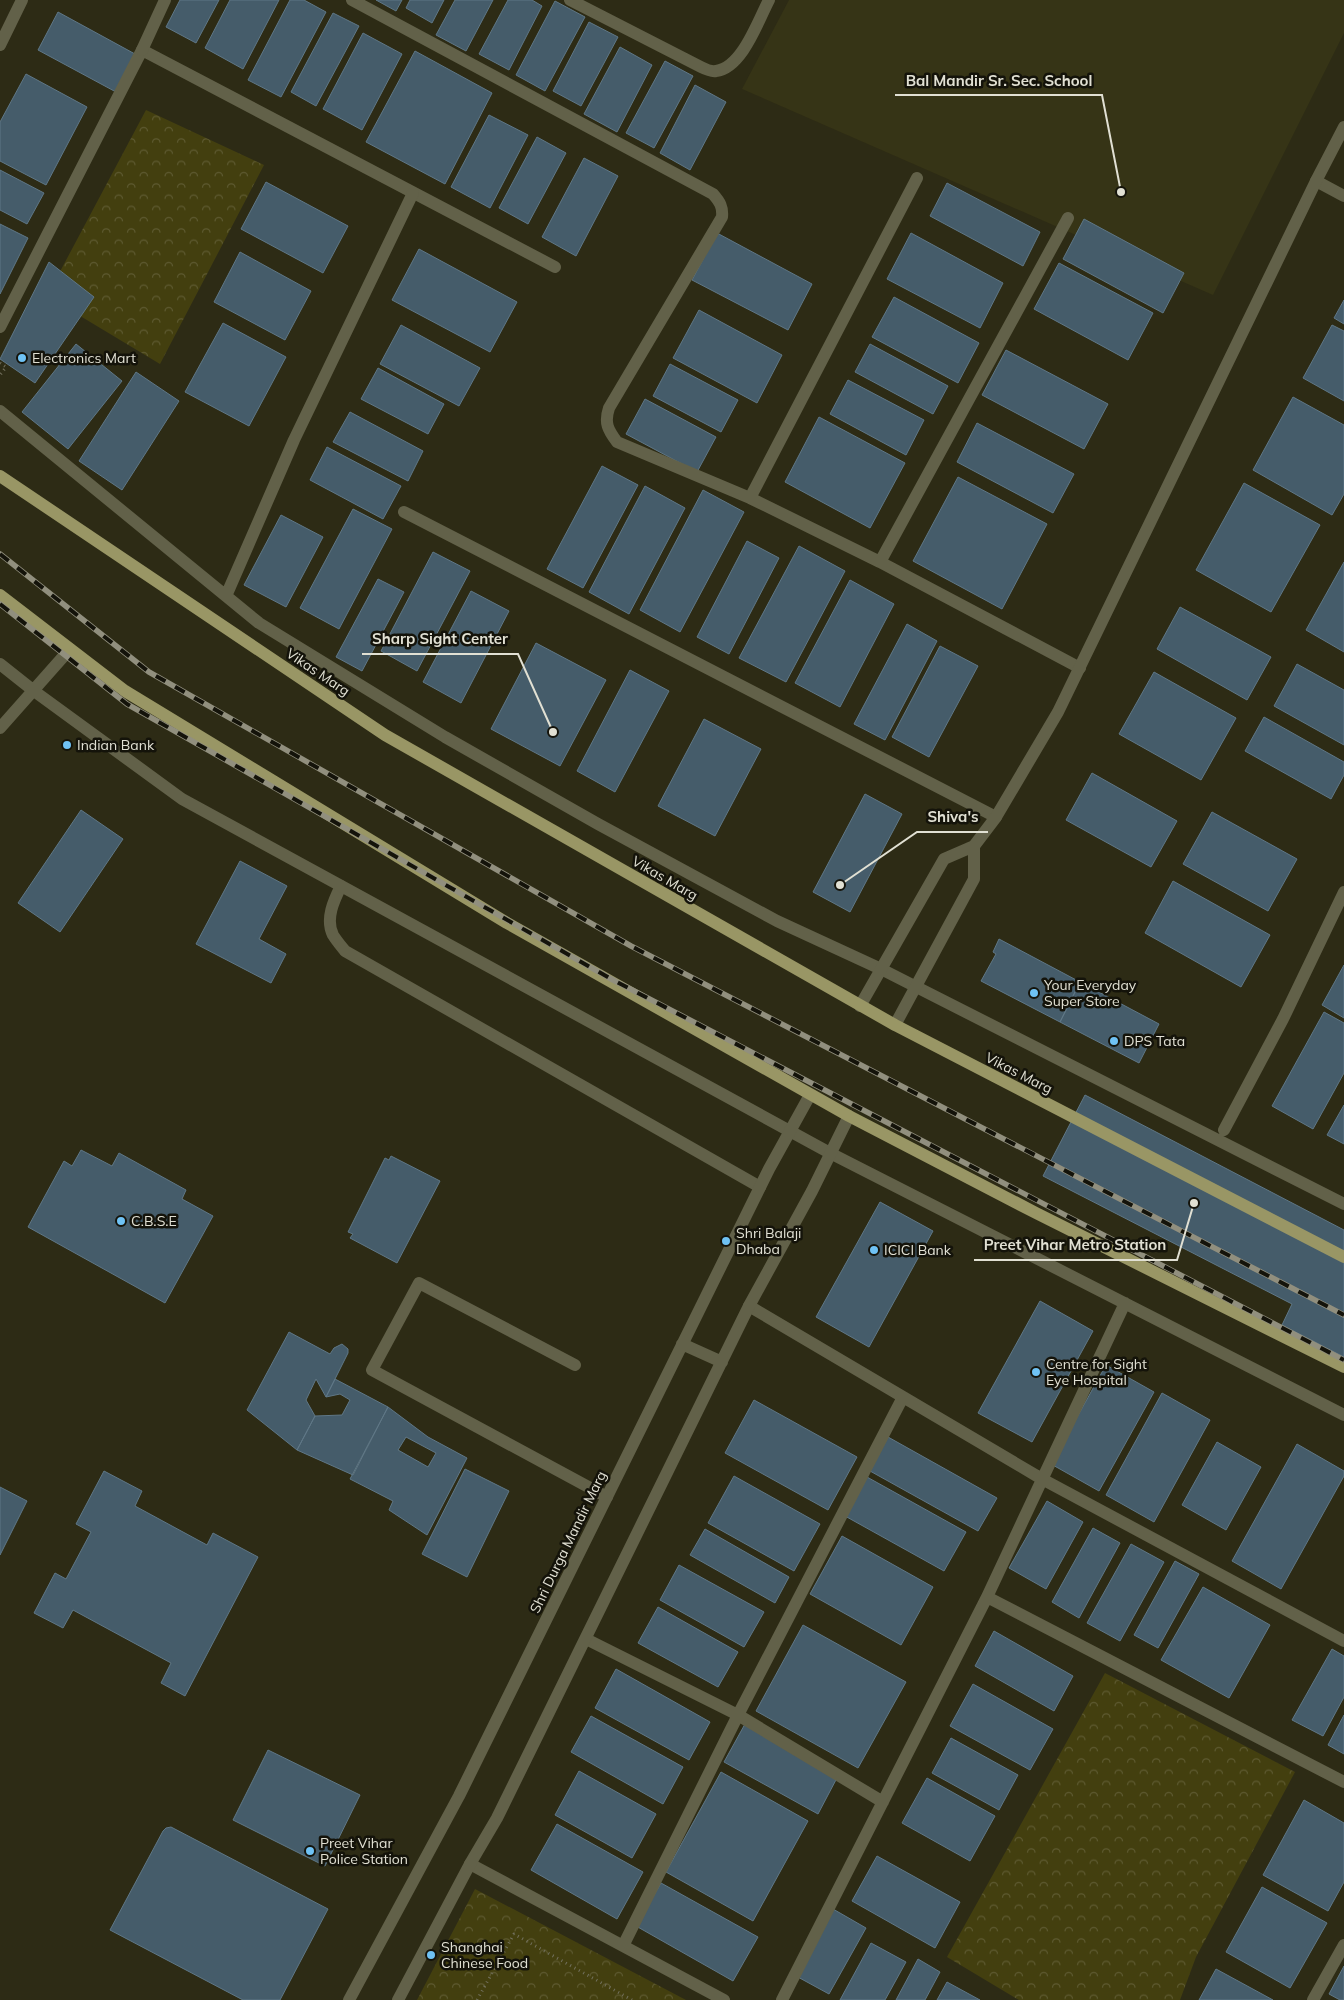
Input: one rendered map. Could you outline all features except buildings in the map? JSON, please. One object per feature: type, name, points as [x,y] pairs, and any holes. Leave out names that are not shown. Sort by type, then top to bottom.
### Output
[{"type":"main road","name":"Vikas Marg","points":[[0,476],[385,735],[860,1006],[1344,1258]]},
{"type":"main road","points":[[0,595],[126,692],[507,923],[849,1116],[1036,1213],[1344,1367]]},
{"type":"street","points":[[0,45],[22,0]]},
{"type":"street","points":[[0,326],[142,50],[165,0]]},
{"type":"street","points":[[352,0],[713,194],[720,201],[723,209],[722,217],[609,408],[606,418],[608,431],[617,442],[750,498],[880,562],[1080,668]]},
{"type":"street","points":[[570,0],[701,67],[715,72],[729,66],[738,59],[769,0]]},
{"type":"street","points":[[142,50],[555,267]]},
{"type":"street","points":[[860,1006],[944,859],[974,846],[996,817],[1058,712],[1344,127]]},
{"type":"street","points":[[750,498],[917,178]]},
{"type":"street","points":[[1316,181],[1344,196]]},
{"type":"street","points":[[226,596],[294,440],[413,193]]},
{"type":"street","points":[[880,562],[1068,218]]},
{"type":"street","points":[[0,411],[259,623],[445,736],[598,824],[777,921],[881,969],[1344,1204]]},
{"type":"street","points":[[404,512],[996,817]]},
{"type":"street","points":[[0,728],[70,649]]},
{"type":"street","points":[[0,664],[182,799],[830,1154],[1344,1415]]},
{"type":"street","points":[[895,1025],[914,986],[974,879],[974,846]]},
{"type":"street","points":[[341,886],[332,905],[331,923],[333,934],[345,951],[760,1187]]},
{"type":"street","points":[[1224,1130],[1283,1019],[1344,892]]},
{"type":"street","name":"Shri Durga Mandir Marg","points":[[349,2000],[459,1796],[760,1187],[810,1095]]},
{"type":"street","points":[[398,2000],[470,1864],[497,1818],[749,1306],[849,1116]]},
{"type":"street","points":[[575,1365],[419,1283],[372,1370],[607,1496]]},
{"type":"street","points":[[782,2000],[987,1597],[1125,1303]]},
{"type":"street","points":[[749,1306],[1042,1479],[1344,1641]]},
{"type":"street","points":[[682,1344],[722,1362]]},
{"type":"street","points":[[623,1946],[738,1715],[902,1397]]},
{"type":"street","points":[[987,1597],[1344,1782]]},
{"type":"street","points":[[586,1639],[738,1715],[883,1802]]},
{"type":"street","points":[[470,1864],[724,2000]]},
{"type":"street","points":[[1313,2000],[1344,1945]]},
{"type":"path","points":[[0,363],[6,367],[0,375]]},
{"type":"path","points":[[477,2000],[514,1934],[632,2000]]},
{"type":"shaded area","points":[[789,0],[1344,0],[1344,33],[1213,295],[742,89]]},
{"type":"green space","points":[[146,110],[264,165],[160,364],[47,296]]},
{"type":"green space","points":[[1105,1673],[1295,1772],[1196,1957],[1180,2000],[1019,2000],[947,1957]]},
{"type":"green space","points":[[475,1889],[686,2000],[417,2000]]},
{"type":"railway","points":[[0,554],[149,672],[631,946],[1344,1315]]},
{"type":"railway","points":[[0,604],[127,704],[613,980],[1344,1360]]},
{"type":"place","name":"Bal Mandir Sr. Sec. School","points":[[1121,192]]},
{"type":"place","name":"Electronics Mart","points":[[22,358]]},
{"type":"place","name":"Sharp Sight Center","points":[[553,732]]},
{"type":"place","name":"Indian Bank","points":[[67,745]]},
{"type":"place","name":"Shiva's","points":[[840,885]]},
{"type":"place","name":"Your Everyday Super Store","points":[[1034,993]]},
{"type":"place","name":"DPS Tata","points":[[1114,1041]]},
{"type":"place","name":"Preet Vihar Metro Station","points":[[1194,1203]]},
{"type":"place","name":"C.B.S.E","points":[[121,1221]]},
{"type":"place","name":"Shri Balaji Dhaba","points":[[726,1241]]},
{"type":"place","name":"ICICI Bank","points":[[874,1250]]},
{"type":"place","name":"Centre for Sight Eye Hospital","points":[[1036,1372]]},
{"type":"place","name":"Preet Vihar Police Station","points":[[310,1851]]},
{"type":"place","name":"Shanghai Chinese Food","points":[[431,1955]]}]
